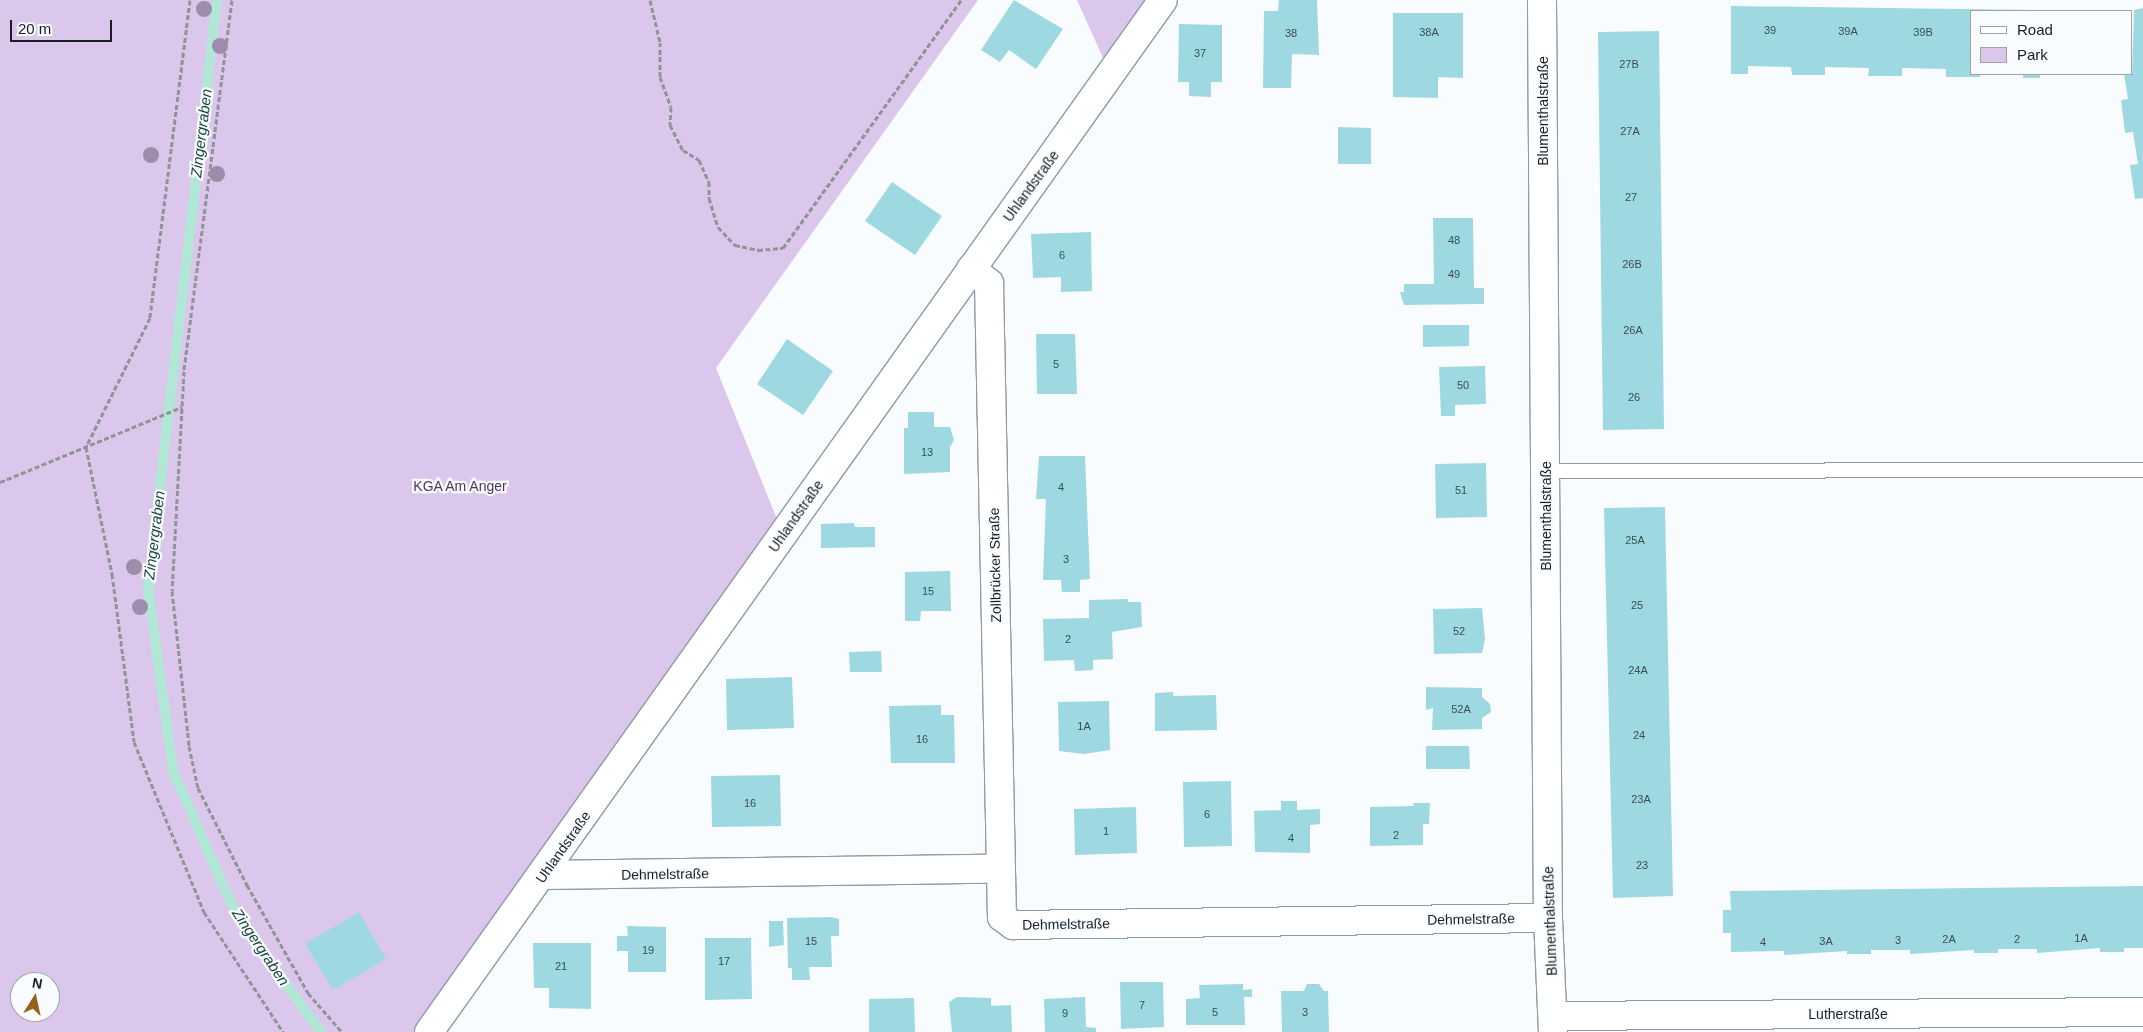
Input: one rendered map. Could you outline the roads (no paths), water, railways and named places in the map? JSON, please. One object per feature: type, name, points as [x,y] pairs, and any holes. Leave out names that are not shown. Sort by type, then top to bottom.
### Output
[{"type":"street","name":"Uhlandstraße","points":[[429,1032],[1163,0]]},
{"type":"street","name":"Blumenthalstraße","points":[[1542,0],[1548,918],[1553,1024]]},
{"type":"street","name":"Zollbrücker Straße","points":[[971,269],[989,283],[1001,870]]},
{"type":"street","name":"Dehmelstraße","points":[[542,875],[1001,870],[1002,917],[1013,925],[1548,918]]},
{"type":"street","name":"Lutherstraße","points":[[1553,1024],[2143,1012]]},
{"type":"lane","points":[[1545,471],[2143,470]]},
{"type":"waterway","name":"Zingergraben","points":[[217,0],[148,588],[173,771],[238,919],[321,1032]]},
{"type":"park label","name":"KGA Am Anger","points":[[460,486]]}]
